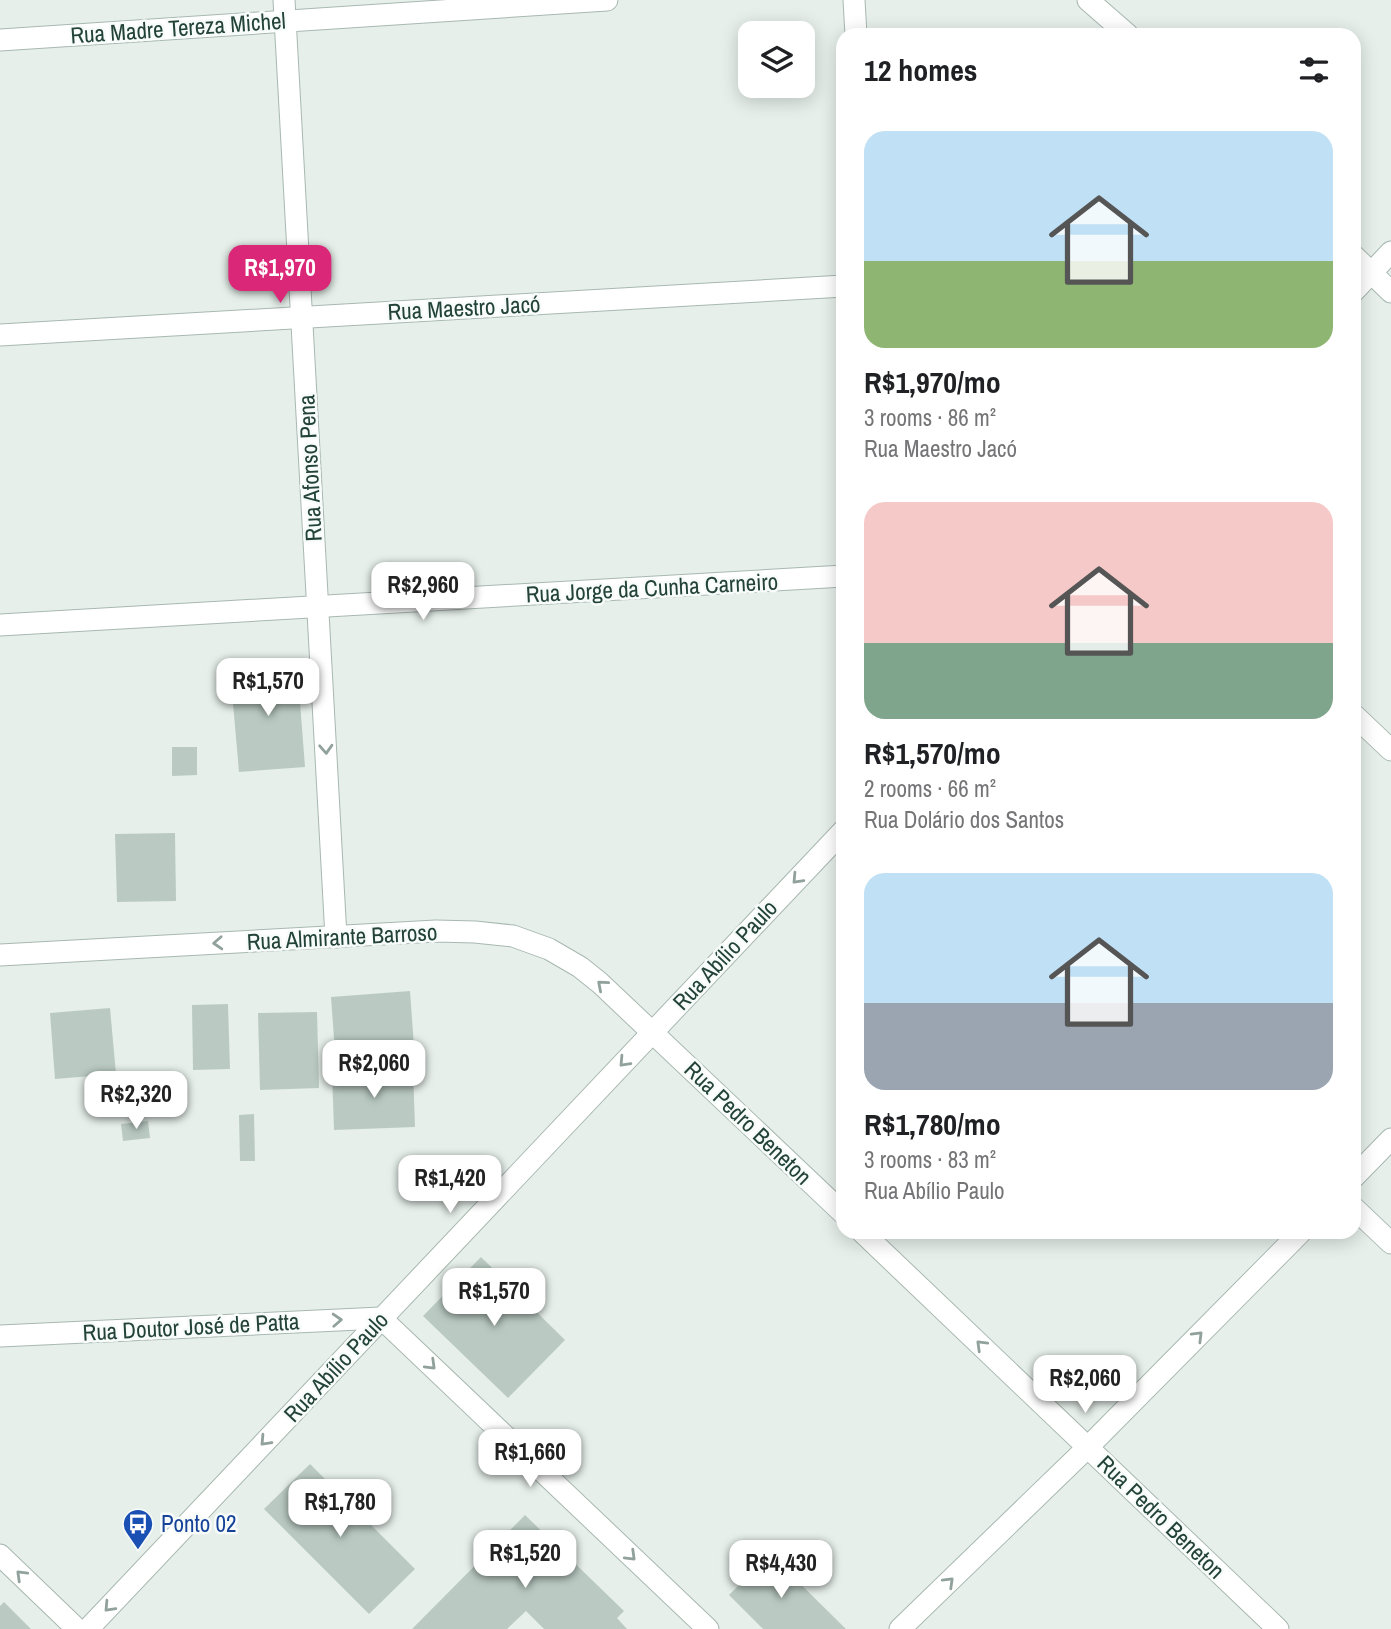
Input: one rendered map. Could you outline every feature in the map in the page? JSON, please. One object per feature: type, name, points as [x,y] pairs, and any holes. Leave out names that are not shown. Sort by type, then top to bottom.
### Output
[{"type":"street","name":"Rua Madre Tereza Michel","points":[[0,40],[285,10],[607,0]]},
{"type":"street","points":[[855,0],[856,28]]},
{"type":"street","points":[[1088,0],[1120,28]]},
{"type":"street","name":"Rua Afonso Pena","points":[[285,10],[336,937]]},
{"type":"street","points":[[1361,284],[1391,252]]},
{"type":"street","points":[[1361,263],[1391,292]]},
{"type":"street","name":"Rua Maestro Jacó","points":[[0,335],[836,286]]},
{"type":"street","name":"Rua Jorge da Cunha Carneiro","points":[[0,625],[836,576]]},
{"type":"street","points":[[1361,722],[1391,750]]},
{"type":"street","name":"Rua Abílio Paulo","points":[[88,1629],[836,838]]},
{"type":"street","name":"Rua Almirante Barroso","points":[[0,955],[436,931],[513,936],[549,949],[580,967],[652,1032]]},
{"type":"street","name":"Rua Pedro Beneton","points":[[652,1032],[836,1206]]},
{"type":"street","points":[[1361,1170],[1391,1139]]},
{"type":"street","points":[[1361,1215],[1391,1243]]},
{"type":"street","name":"Rua Pedro Beneton","points":[[869,1239],[1278,1629]]},
{"type":"street","points":[[900,1629],[1088,1447],[1294,1239]]},
{"type":"street","points":[[382,1318],[708,1629]]},
{"type":"street","name":"Rua Doutor José de Patta","points":[[0,1336],[382,1318]]},
{"type":"street","points":[[0,1555],[77,1629]]},
{"type":"building","points":[[297,663],[305,767],[239,772],[230,669]]},
{"type":"building","points":[[172,747],[197,747],[197,775],[172,776]]},
{"type":"building","points":[[175,833],[176,901],[117,902],[115,834]]},
{"type":"building","points":[[410,991],[415,1060],[336,1066],[331,997]]},
{"type":"building","points":[[228,1004],[230,1069],[193,1070],[192,1005]]},
{"type":"building","points":[[110,1008],[116,1074],[55,1079],[50,1013]]},
{"type":"building","points":[[317,1012],[319,1088],[260,1090],[258,1013]]},
{"type":"building","points":[[413,1070],[415,1127],[334,1130],[332,1073]]},
{"type":"building","points":[[254,1114],[255,1161],[240,1161],[239,1115]]},
{"type":"building","points":[[148,1121],[150,1138],[123,1141],[121,1124]]},
{"type":"building","points":[[481,1257],[565,1340],[508,1398],[423,1316]]},
{"type":"building","points":[[310,1464],[415,1569],[369,1614],[264,1509]]},
{"type":"building","points":[[525,1515],[624,1611],[617,1618],[627,1629],[544,1629],[526,1611],[507,1629],[412,1629]]},
{"type":"building","points":[[770,1554],[846,1629],[763,1629],[729,1595]]},
{"type":"building","points":[[4,1602],[31,1629],[0,1629],[0,1606]]},
{"type":"place","name":"Ponto 02","points":[[138,1551]]}]
